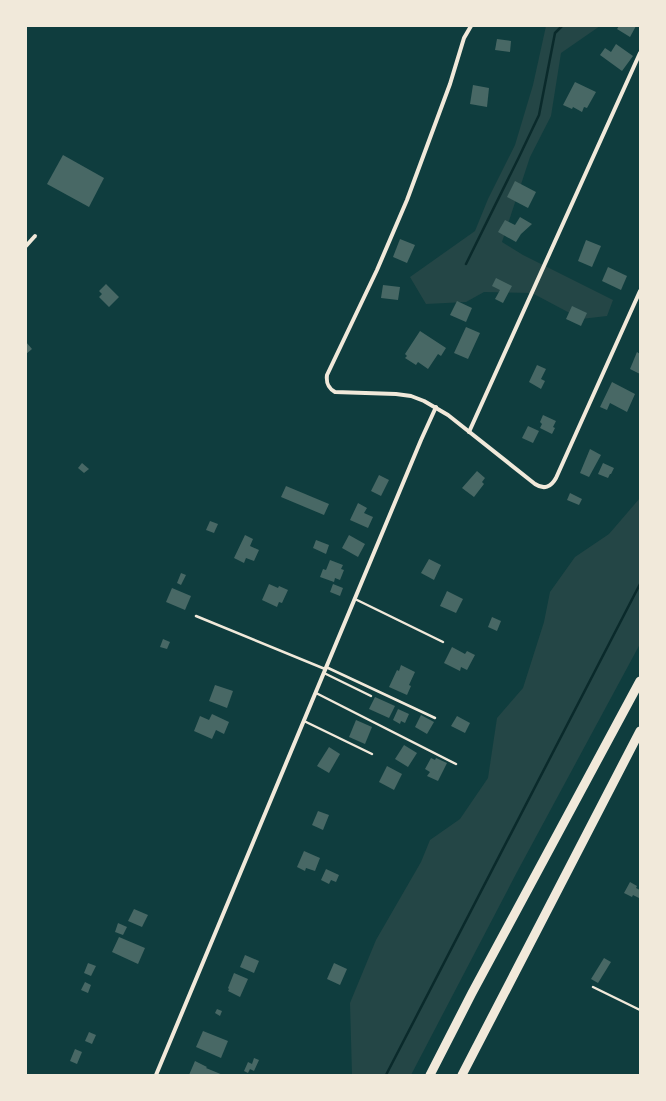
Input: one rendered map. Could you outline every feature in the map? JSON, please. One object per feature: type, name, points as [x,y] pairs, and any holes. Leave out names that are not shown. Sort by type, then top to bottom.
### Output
[{"type":"highway","points":[[430,1075],[472,993],[640,681]]},
{"type":"highway","points":[[462,1075],[640,730]]},
{"type":"street","points":[[470,26],[464,38],[450,84],[407,200],[377,270],[327,378],[329,388],[335,392],[396,394],[417,398],[436,408],[538,486],[546,488],[553,484],[556,478],[640,291]]},
{"type":"street","points":[[469,432],[640,53]]},
{"type":"street","points":[[26,246],[35,236]]},
{"type":"street","points":[[156,1075],[421,440],[436,408]]},
{"type":"lane","points":[[355,599],[443,642]]},
{"type":"lane","points":[[196,616],[435,718]]},
{"type":"lane","points":[[325,670],[371,696]]},
{"type":"lane","points":[[316,693],[456,764]]},
{"type":"lane","points":[[304,721],[372,754]]},
{"type":"lane","points":[[593,987],[640,1010]]},
{"type":"shaded area","points":[[546,26],[600,26],[561,53],[551,116],[530,157],[502,242],[523,255],[613,300],[607,316],[581,319],[532,293],[484,292],[466,302],[426,304],[410,277],[475,231],[488,199],[515,145],[533,85]]},
{"type":"shaded area","points":[[640,498],[640,644],[517,872],[411,1075],[352,1075],[350,1003],[376,940],[421,862],[430,840],[460,819],[488,778],[497,718],[523,688],[544,622],[550,592],[575,557],[609,534]]},
{"type":"building","points":[[619,26],[636,26],[630,37],[617,29]]},
{"type":"building","points":[[497,39],[511,41],[510,52],[495,50]]},
{"type":"building","points":[[616,44],[633,56],[622,71],[600,55],[605,48],[611,52]]},
{"type":"building","points":[[575,82],[596,92],[587,108],[584,107],[582,112],[573,107],[572,109],[563,105]]},
{"type":"building","points":[[473,85],[489,88],[487,107],[470,104]]},
{"type":"building","points":[[63,155],[104,178],[89,207],[47,184]]},
{"type":"building","points":[[515,181],[536,192],[528,208],[507,197]]},
{"type":"building","points":[[520,217],[532,224],[521,234],[516,242],[498,232],[505,220],[515,225]]},
{"type":"building","points":[[400,239],[415,245],[407,263],[393,257]]},
{"type":"building","points":[[586,240],[601,246],[592,267],[578,261]]},
{"type":"building","points":[[608,267],[627,276],[621,290],[602,281]]},
{"type":"building","points":[[496,278],[512,286],[503,303],[495,299],[500,290],[492,286]]},
{"type":"building","points":[[106,284],[119,297],[109,307],[99,297],[102,294],[99,291]]},
{"type":"building","points":[[383,285],[400,287],[398,300],[381,298]]},
{"type":"building","points":[[457,301],[472,308],[466,322],[450,315]]},
{"type":"building","points":[[572,306],[587,313],[581,326],[566,319]]},
{"type":"building","points":[[466,327],[480,333],[468,359],[454,353]]},
{"type":"building","points":[[420,331],[446,348],[441,356],[438,354],[428,369],[418,362],[416,365],[405,358],[407,356],[405,354]]},
{"type":"building","points":[[26,342],[32,349],[26,354]]},
{"type":"building","points":[[637,352],[640,354],[640,374],[630,369]]},
{"type":"building","points":[[537,365],[546,369],[541,379],[545,381],[541,389],[529,382]]},
{"type":"building","points":[[612,382],[635,394],[627,412],[610,403],[607,410],[600,407]]},
{"type":"building","points":[[543,415],[556,421],[552,434],[540,428],[542,424],[540,422]]},
{"type":"building","points":[[528,426],[539,431],[533,443],[522,438]]},
{"type":"building","points":[[590,449],[601,455],[589,477],[580,473]]},
{"type":"building","points":[[82,463],[89,469],[84,473],[78,468]]},
{"type":"building","points":[[603,463],[614,468],[608,478],[598,474]]},
{"type":"building","points":[[477,471],[485,478],[482,482],[484,484],[474,497],[462,488]]},
{"type":"building","points":[[379,475],[389,480],[381,496],[371,491]]},
{"type":"building","points":[[286,486],[329,504],[324,515],[281,497]]},
{"type":"building","points":[[570,493],[582,499],[579,505],[567,500]]},
{"type":"building","points":[[358,503],[367,508],[364,513],[373,517],[368,528],[350,520]]},
{"type":"building","points":[[210,521],[218,524],[214,533],[206,530]]},
{"type":"building","points":[[245,535],[253,539],[250,546],[259,550],[254,561],[246,558],[244,563],[234,558]]},
{"type":"building","points":[[349,535],[365,544],[358,557],[342,548]]},
{"type":"building","points":[[316,540],[329,545],[326,554],[313,548]]},
{"type":"building","points":[[429,559],[441,565],[434,580],[421,573]]},
{"type":"building","points":[[330,560],[343,565],[341,569],[344,570],[340,580],[335,578],[334,582],[320,577],[323,569],[326,570]]},
{"type":"building","points":[[181,573],[186,575],[181,585],[177,583]]},
{"type":"building","points":[[269,584],[288,590],[282,603],[279,602],[277,607],[262,600]]},
{"type":"building","points":[[333,584],[343,588],[340,596],[330,592]]},
{"type":"building","points":[[172,588],[191,596],[185,610],[166,602]]},
{"type":"building","points":[[447,591],[463,599],[456,613],[440,606]]},
{"type":"building","points":[[492,617],[501,621],[497,631],[488,627]]},
{"type":"building","points":[[163,639],[170,642],[167,649],[160,647]]},
{"type":"building","points":[[452,647],[465,654],[467,651],[475,655],[467,670],[461,667],[460,671],[444,663]]},
{"type":"building","points":[[401,665],[415,672],[409,685],[411,686],[407,695],[389,687]]},
{"type":"building","points":[[215,685],[233,691],[227,708],[209,701]]},
{"type":"building","points":[[375,697],[395,706],[389,718],[369,709]]},
{"type":"building","points":[[398,709],[409,714],[405,723],[401,721],[400,724],[393,720]]},
{"type":"building","points":[[212,714],[229,722],[224,734],[216,730],[212,739],[194,731],[200,716],[209,720]]},
{"type":"building","points":[[421,715],[434,722],[427,734],[415,727]]},
{"type":"building","points":[[457,716],[470,723],[465,733],[451,726]]},
{"type":"building","points":[[356,720],[372,727],[365,744],[349,737]]},
{"type":"building","points":[[404,745],[417,753],[408,767],[395,759]]},
{"type":"building","points":[[329,747],[340,754],[329,773],[317,766]]},
{"type":"building","points":[[431,758],[435,760],[436,758],[447,763],[438,781],[427,776],[430,772],[425,769]]},
{"type":"building","points":[[387,766],[402,774],[394,790],[379,782]]},
{"type":"building","points":[[318,811],[329,815],[323,830],[312,825]]},
{"type":"building","points":[[304,851],[320,858],[315,871],[306,868],[305,871],[297,867]]},
{"type":"building","points":[[326,869],[339,875],[336,882],[331,880],[329,884],[321,880]]},
{"type":"building","points":[[630,882],[637,886],[636,888],[640,890],[639,898],[633,895],[632,897],[624,893]]},
{"type":"building","points":[[134,909],[148,915],[142,927],[128,921]]},
{"type":"building","points":[[118,923],[127,927],[123,935],[115,932]]},
{"type":"building","points":[[119,937],[145,948],[138,964],[112,952]]},
{"type":"building","points":[[245,955],[259,961],[254,973],[240,967]]},
{"type":"building","points":[[604,958],[611,962],[598,983],[591,979]]},
{"type":"building","points":[[88,963],[96,966],[91,976],[84,973]]},
{"type":"building","points":[[334,963],[347,969],[340,985],[327,979]]},
{"type":"building","points":[[234,973],[248,979],[240,997],[228,991]]},
{"type":"building","points":[[85,982],[91,985],[88,993],[81,990]]},
{"type":"building","points":[[217,1009],[222,1011],[220,1016],[215,1013]]},
{"type":"building","points":[[203,1031],[228,1041],[221,1058],[196,1047]]},
{"type":"building","points":[[89,1032],[96,1035],[92,1044],[85,1041]]},
{"type":"building","points":[[75,1049],[82,1052],[77,1064],[70,1061]]},
{"type":"building","points":[[254,1058],[259,1060],[254,1071],[250,1069],[248,1073],[244,1071],[248,1062],[252,1064]]},
{"type":"building","points":[[195,1061],[207,1067],[206,1068],[223,1075],[189,1075]]},
{"type":"waterway","points":[[466,264],[539,115],[555,33],[562,26]]},
{"type":"waterway","points":[[386,1075],[640,584]]}]
